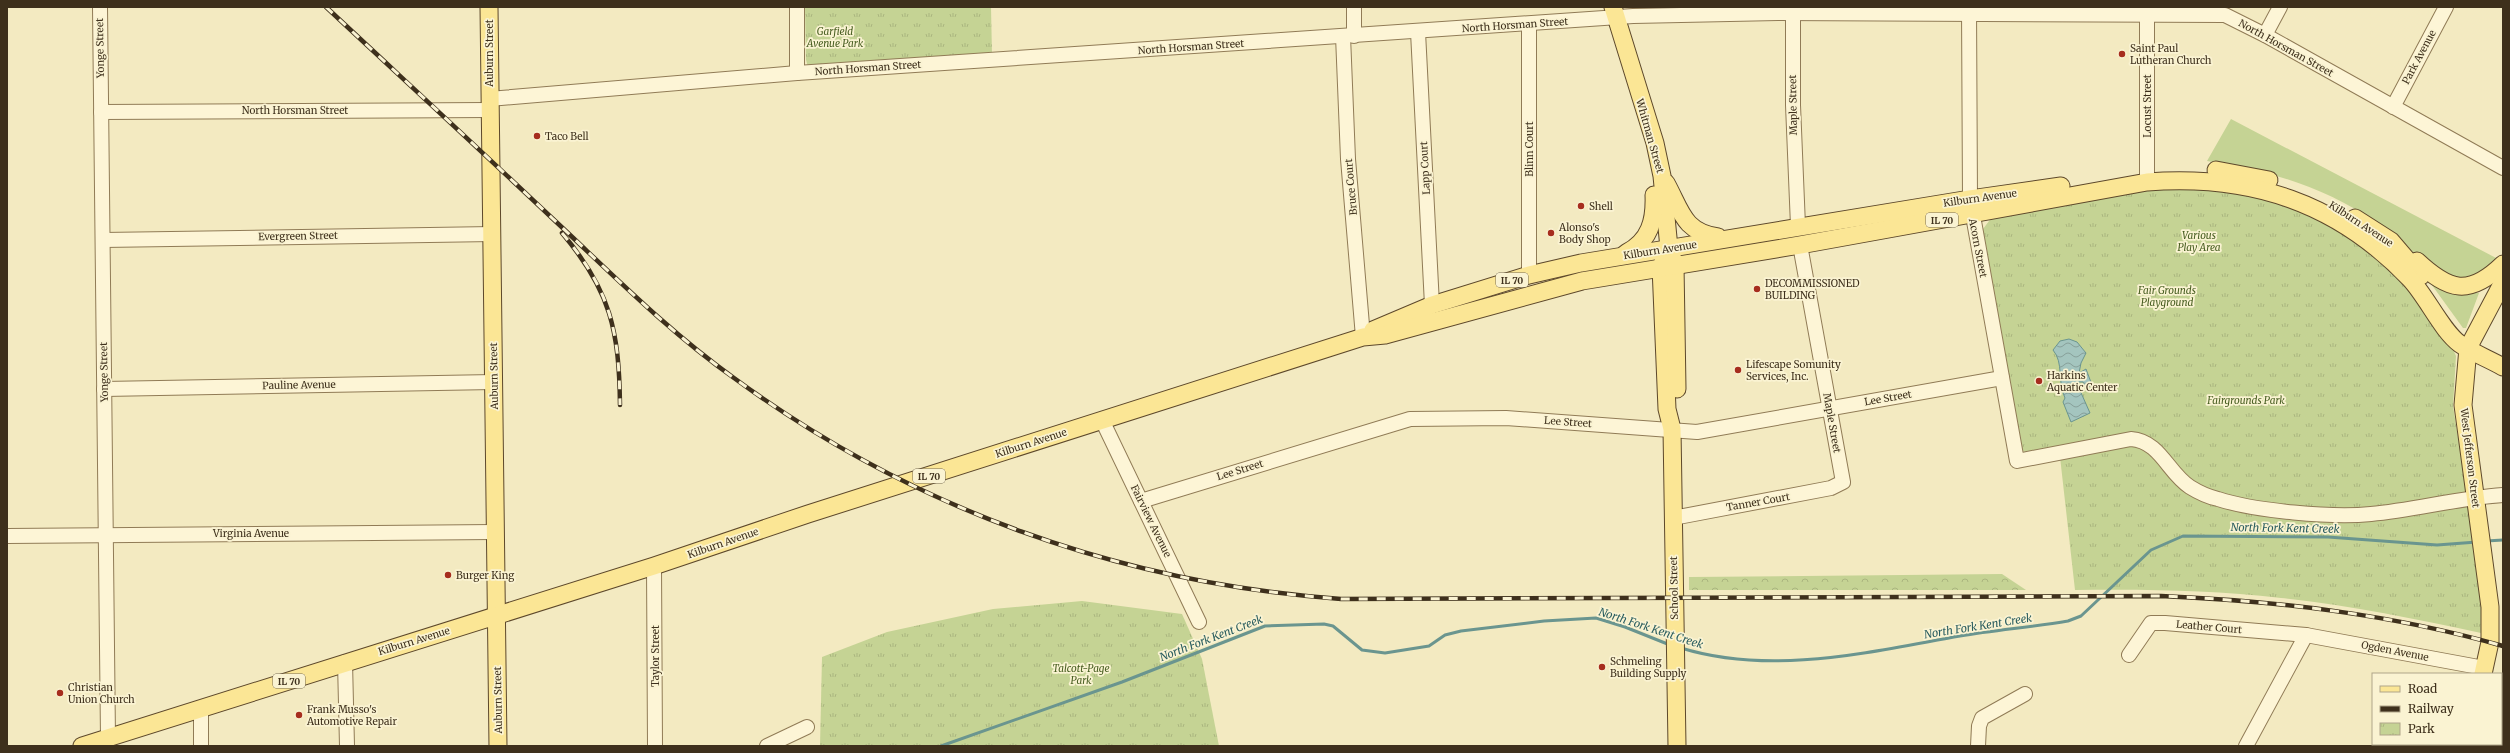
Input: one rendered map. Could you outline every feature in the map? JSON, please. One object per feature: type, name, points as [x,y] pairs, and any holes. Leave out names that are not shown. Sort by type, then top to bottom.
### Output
[{"type":"main road","name":"Auburn Street","points":[[489,7],[489,105],[493,234],[498,746]]},
{"type":"main road","name":"Whitman Street","points":[[1614,12],[1654,143],[1662,176],[1669,248]]},
{"type":"main road","points":[[1621,256],[1644,240],[1655,216],[1642,106]]},
{"type":"main road","name":"Kilburn Avenue","points":[[82,746],[654,566],[808,514],[1363,337],[1385,335],[1582,281],[1800,245],[2042,190],[2204,169],[2243,173],[2281,183],[2317,196],[2345,211],[2391,241],[2438,298],[2463,334],[2468,348]]},
{"type":"main road","points":[[1662,176],[1682,215],[1692,228],[1705,235],[1728,238]]},
{"type":"main road","name":"Kilburn Avenue","points":[[2147,176],[2227,183],[2290,198],[2324,212],[2371,242],[2390,259],[2412,281],[2450,333],[2468,348],[2503,367]]},
{"type":"main road","name":"Kilburn Avenue","points":[[1363,337],[1380,326],[1432,304],[1529,274],[1621,256],[1798,226],[1971,207]]},
{"type":"main road","points":[[2391,241],[2439,280],[2456,286],[2474,285],[2489,277],[2503,264]]},
{"type":"main road","name":"School Street","points":[[1669,248],[1668,266],[1670,309],[1678,412],[1672,429],[1677,746]]},
{"type":"main road","points":[[1619,274],[1634,276],[1649,282],[1670,309],[1686,276],[1699,264],[1712,259]]},
{"type":"main road","name":"West Jefferson Street","points":[[2483,671],[2490,642],[2492,623],[2485,558],[2475,497],[2463,405],[2468,348],[2503,282]]},
{"type":"street","name":"Yonge Street","points":[[100,7],[108,738]]},
{"type":"street","points":[[797,7],[797,73]]},
{"type":"street","name":"Bruce Court","points":[[1354,7],[1348,36],[1348,159],[1363,337]]},
{"type":"street","points":[[2265,35],[2280,7]]},
{"type":"street","name":"Park Avenue","points":[[2393,107],[2446,7]]},
{"type":"street","name":"North Horsman Street","points":[[101,112],[489,105],[797,73],[1529,24],[1614,12],[1793,10],[2147,10],[2225,15],[2265,35],[2503,168]]},
{"type":"street","name":"Maple Street","points":[[1793,10],[1793,105],[1798,226]]},
{"type":"street","name":"Acorn Street","points":[[1969,10],[1971,207],[2017,461],[2131,439],[2140,439],[2149,443],[2190,487],[2231,503],[2343,516],[2386,512],[2475,497]]},
{"type":"street","name":"Locust Street","points":[[2147,10],[2147,176]]},
{"type":"street","name":"Blinn Court","points":[[1529,24],[1529,274]]},
{"type":"street","name":"Lapp Court","points":[[1418,32],[1432,304]]},
{"type":"street","name":"Evergreen Street","points":[[103,240],[493,234]]},
{"type":"street","name":"Maple Street","points":[[1800,245],[1842,482]]},
{"type":"street","name":"Lee Street","points":[[1142,501],[1410,419],[1506,418],[1697,432],[2002,378]]},
{"type":"street","name":"Pauline Avenue","points":[[104,389],[494,382]]},
{"type":"street","name":"Fairview Avenue","points":[[1102,420],[1199,622]]},
{"type":"street","name":"Tanner Court","points":[[1673,518],[1817,491],[1842,482]]},
{"type":"street","points":[[2475,497],[2503,495]]},
{"type":"street","name":"Virginia Avenue","points":[[7,536],[495,532]]},
{"type":"street","name":"Taylor Street","points":[[654,566],[655,746]]},
{"type":"street","name":"Leather Court","points":[[2129,655],[2151,623],[2306,635]]},
{"type":"street","points":[[2246,746],[2306,635]]},
{"type":"street","name":"Ogden Avenue","points":[[2306,635],[2483,671]]},
{"type":"street","points":[[345,662],[347,746]]},
{"type":"street","points":[[1978,746],[1979,726],[1982,718],[2025,694]]},
{"type":"street","points":[[201,709],[201,746]]},
{"type":"street","points":[[766,746],[807,727]]},
{"type":"green space","name":"Garfield Avenue Park","points":[[805,7],[991,7],[992,55],[808,67],[806,60]]},
{"type":"green space","points":[[2231,119],[2498,259],[2488,271],[2459,283],[2427,263],[2383,226],[2336,199],[2274,175],[2252,169],[2207,161]]},
{"type":"green space","name":"Fairgrounds Park","points":[[2191,186],[2270,198],[2345,232],[2407,284],[2452,347],[2456,356],[2453,406],[2478,562],[2483,617],[2481,633],[2357,608],[2281,598],[2229,593],[2178,591],[2075,590],[2059,448],[2026,453],[2021,449],[1983,229],[1992,217],[2139,191]]},
{"type":"green space","points":[[2421,270],[2457,293],[2479,293],[2466,328],[2463,328]]},
{"type":"green space","points":[[2002,574],[2026,590],[1689,590],[1689,577]]},
{"type":"green space","name":"Talcott-Page Park","points":[[1082,601],[1182,614],[1202,659],[1219,746],[820,746],[822,657],[887,632],[993,609]]},
{"type":"water","points":[[2069,339],[2077,342],[2086,353],[2081,363],[2079,373],[2086,369],[2092,385],[2086,388],[2083,382],[2079,382],[2078,386],[2090,413],[2071,422],[2063,402],[2065,398],[2061,385],[2060,366],[2053,350],[2060,341]]},
{"type":"waterway","name":"North Fork Kent Creek","points":[[1681,648],[1715,656],[1750,660],[1785,661],[1856,654],[1974,634],[2068,621],[2081,616],[2151,550],[2183,536],[2328,537],[2437,545],[2477,542]]},
{"type":"waterway","name":"North Fork Kent Creek","points":[[2486,541],[2503,540]]},
{"type":"waterway","name":"North Fork Kent Creek","points":[[941,746],[1122,682],[1265,626],[1324,624],[1333,626],[1362,650],[1385,653],[1429,646],[1445,635],[1461,631],[1544,621],[1596,618],[1625,627],[1670,645]]},
{"type":"railway","points":[[326,7],[640,301],[686,341],[734,378],[802,424],[873,466],[946,501],[1022,532],[1099,557],[1178,576],[1259,590],[1341,599],[2161,596],[2204,598],[2248,601],[2376,617],[2419,625],[2503,646]]},
{"type":"railway","points":[[562,233],[579,254],[592,274],[602,293],[609,313],[617,355],[620,405]]},
{"type":"place","name":"Saint Paul Lutheran Church","points":[[2122,54]]},
{"type":"place","name":"Taco Bell","points":[[537,136]]},
{"type":"place","name":"Shell","points":[[1581,206]]},
{"type":"place","name":"Alonso's Body Shop","points":[[1551,233]]},
{"type":"place","name":"DECOMMISSIONED BUILDING","points":[[1757,289]]},
{"type":"place","name":"Lifescape Somunity Services, Inc.","points":[[1738,370]]},
{"type":"place","name":"Harkins Aquatic Center","points":[[2039,381]]},
{"type":"place","name":"Burger King","points":[[448,575]]},
{"type":"place","name":"Schmeling Building Supply","points":[[1602,667]]},
{"type":"place","name":"Christian Union Church","points":[[60,693]]},
{"type":"place","name":"Frank Musso's Automotive Repair","points":[[299,715]]},
{"type":"park label","name":"Various Play Area","points":[[2199,240]]},
{"type":"park label","name":"Fair Grounds Playground","points":[[2167,296]]}]
